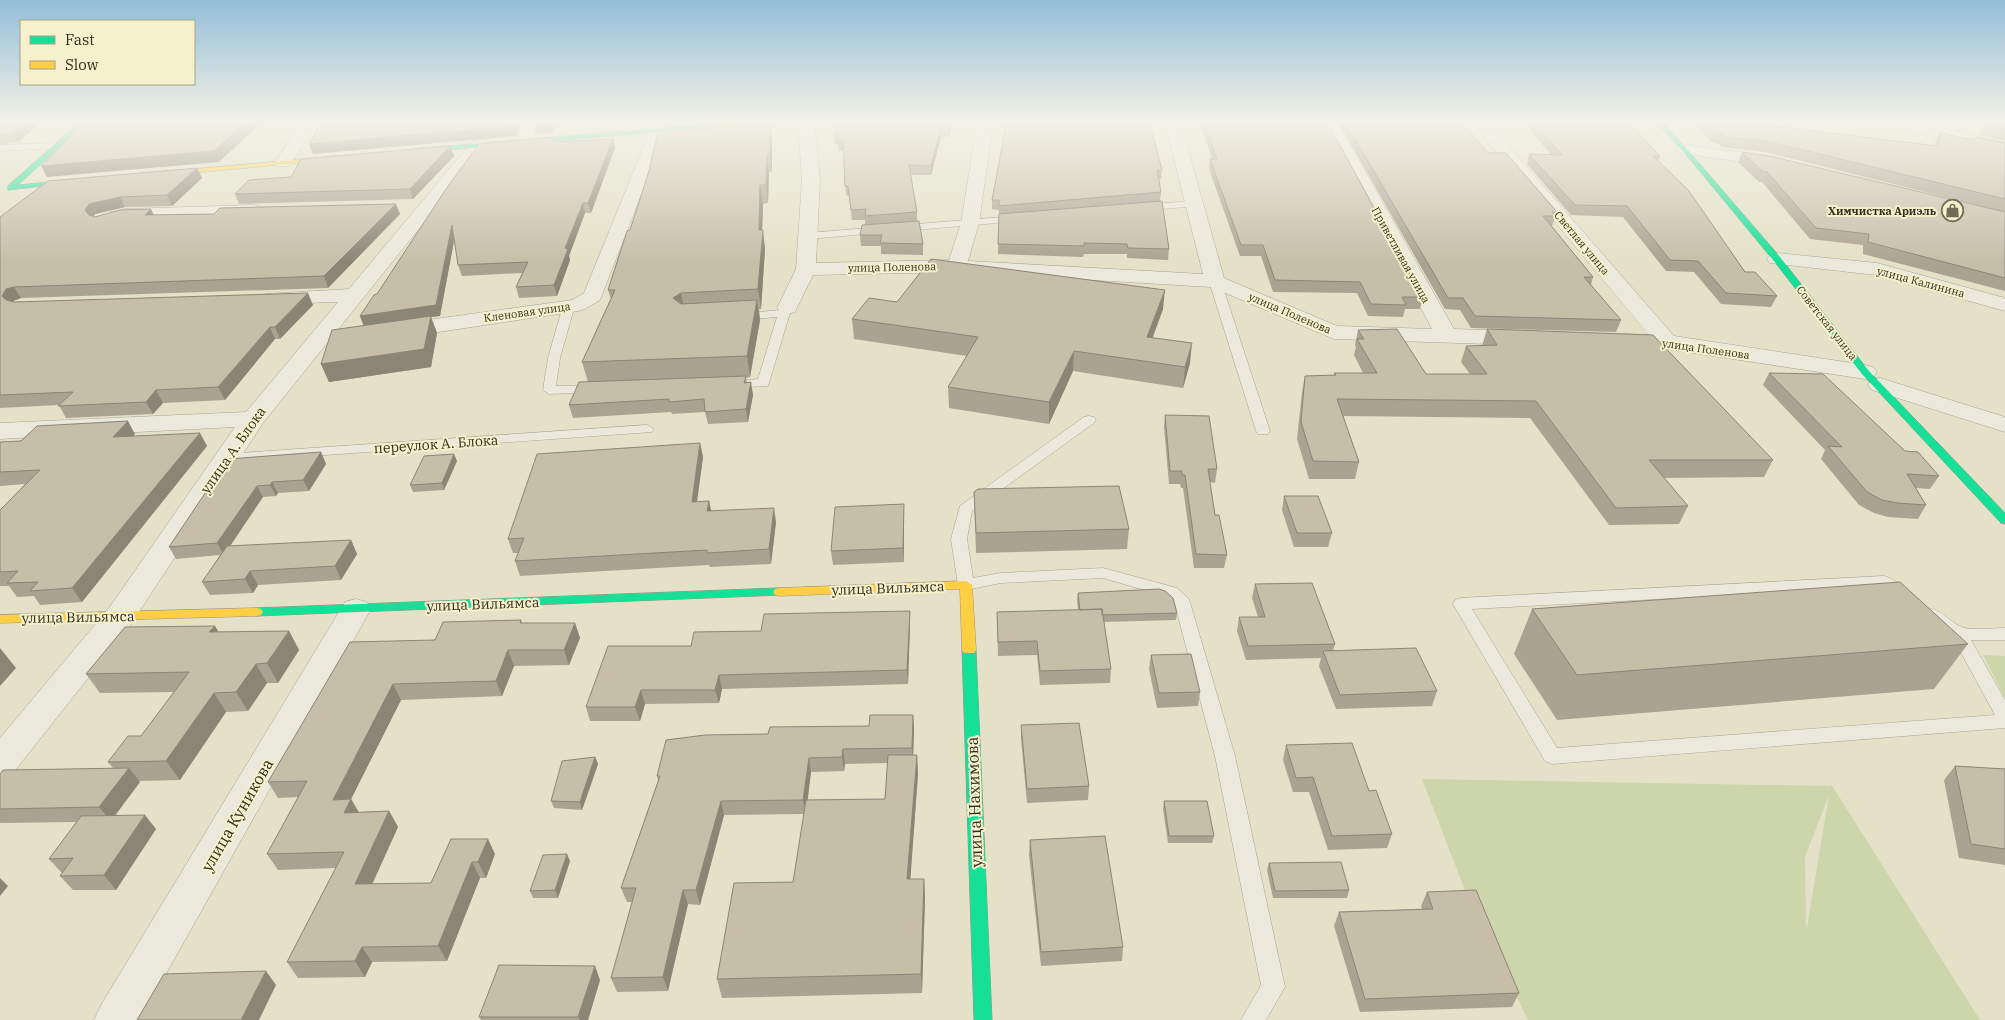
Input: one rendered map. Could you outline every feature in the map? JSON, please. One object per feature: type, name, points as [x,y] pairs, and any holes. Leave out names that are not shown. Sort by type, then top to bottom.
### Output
[{"type":"street","points":[[6,190],[32,168]]},
{"type":"street","points":[[154,174],[223,168]]},
{"type":"street","name":"улица А. Блока","points":[[0,763],[120,616],[253,419],[353,295],[417,206],[455,168]]},
{"type":"street","name":"Кленовая улица","points":[[382,334],[578,305],[593,296],[644,168]]},
{"type":"street","points":[[786,310],[806,269],[811,180],[810,168]]},
{"type":"street","points":[[957,266],[970,223],[978,168]]},
{"type":"street","points":[[1184,168],[1215,281]]},
{"type":"street","name":"Приветливая улица","points":[[1354,168],[1447,336]]},
{"type":"street","name":"Светлая улица","points":[[1518,168],[1667,342]]},
{"type":"street","name":"Советская улица","points":[[1699,168],[1777,259],[1873,378],[2005,520]]},
{"type":"street","points":[[6,190],[94,180]]},
{"type":"street","points":[[101,220],[125,214],[271,210]]},
{"type":"street","name":"улица Калинина","points":[[1777,259],[1877,269],[2005,305]]},
{"type":"street","name":"улица Поленова","points":[[806,269],[957,266],[1215,281],[1334,332],[1537,339]]},
{"type":"street","points":[[255,298],[353,295]]},
{"type":"street","points":[[314,343],[343,339]]},
{"type":"street","name":"улица Поленова","points":[[1607,341],[1667,342],[1873,378],[2005,424]]},
{"type":"street","points":[[0,431],[253,419]]},
{"type":"street","name":"улица Вильямса","points":[[0,619],[356,609],[966,585]]},
{"type":"street","name":"улица Нахимова","points":[[966,585],[983,1020]]},
{"type":"street","name":"улица Куникова","points":[[116,1020],[356,609]]},
{"type":"lane","points":[[1135,209],[1193,204]]},
{"type":"lane","points":[[808,236],[1028,218]]},
{"type":"lane","points":[[1215,281],[1263,432]]},
{"type":"lane","points":[[569,306],[554,358],[550,390],[607,389]]},
{"type":"lane","points":[[722,386],[763,383],[786,310],[724,317]]},
{"type":"lane","points":[[1089,420],[965,509],[959,540],[966,585],[1001,578],[1103,573],[1171,592],[1183,603],[1225,756],[1273,987],[1253,1020]]},
{"type":"lane","name":"переулок А. Блока","points":[[226,458],[647,429]]},
{"type":"lane","points":[[2005,716],[1959,634],[1884,581],[1461,604],[1552,756],[2005,721]]},
{"type":"lane","points":[[1959,634],[2005,634]]},
{"type":"green space","points":[[1983,655],[2005,656],[2005,698]]},
{"type":"green space","points":[[1422,779],[1831,786],[1831,784],[1980,1020],[1528,1020],[1466,893]],"holes":[[[1829,795],[1807,927],[1805,857]]]},
{"type":"building","points":[[197,168],[167,195],[120,197],[89,204],[85,210],[89,215],[95,217],[120,210],[151,209],[145,215],[214,214],[220,208],[396,204],[324,276],[14,287],[6,289],[2,296],[6,300],[14,302],[308,293],[275,327],[270,327],[218,387],[156,390],[146,402],[58,406],[73,392],[0,395],[0,217],[48,181]]},
{"type":"building","points":[[296,168],[430,168],[410,189],[235,194],[249,180],[291,177]]},
{"type":"building","points":[[462,168],[602,168],[588,203],[583,203],[565,248],[568,249],[554,285],[516,287],[528,262],[458,265],[452,225],[436,305],[360,316],[374,295],[377,294]]},
{"type":"building","points":[[650,168],[767,168],[766,185],[760,185],[759,230],[763,230],[758,289],[681,293],[673,298],[681,304],[757,300],[747,356],[582,362],[615,290],[608,290]]},
{"type":"building","points":[[844,168],[909,168],[917,212],[865,216],[866,209],[851,210],[848,186],[845,186]]},
{"type":"building","points":[[998,168],[1161,168],[1162,170],[1157,170],[1161,192],[999,206],[999,200],[992,200]]},
{"type":"building","points":[[1213,168],[1352,168],[1423,297],[1402,297],[1406,305],[1371,304],[1360,282],[1275,280],[1263,245],[1241,245]]},
{"type":"building","points":[[1372,168],[1519,168],[1557,212],[1552,212],[1555,216],[1543,216],[1593,277],[1584,277],[1621,320],[1475,316],[1463,298],[1448,298]]},
{"type":"building","points":[[1541,168],[1665,168],[1689,191],[1745,272],[1755,272],[1777,296],[1726,293],[1698,261],[1670,260],[1627,206],[1575,205]]},
{"type":"building","points":[[1758,168],[1818,168],[2005,212],[2005,278],[1868,242],[1869,234],[1816,228],[1767,172],[1763,172]]},
{"type":"building","points":[[1876,168],[2005,168],[2005,199]]},
{"type":"building","points":[[1162,201],[1169,249],[1128,248],[1127,244],[1084,243],[1084,246],[998,244],[999,214]]},
{"type":"building","points":[[919,221],[923,244],[880,243],[882,235],[860,235],[862,225]]},
{"type":"building","points":[[931,259],[1165,290],[1147,337],[1192,343],[1185,367],[1074,351],[1049,402],[948,387],[978,337],[852,319],[869,298],[897,302]]},
{"type":"building","points":[[431,316],[424,349],[321,364],[332,330]]},
{"type":"building","points":[[1397,329],[1426,374],[1487,374],[1466,346],[1497,345],[1487,329],[1653,335],[1773,460],[1649,460],[1688,506],[1616,508],[1536,401],[1337,399],[1359,462],[1313,461],[1301,422],[1305,376],[1336,375],[1334,373],[1377,373],[1357,339],[1364,339],[1358,330]]},
{"type":"building","points":[[1769,373],[1823,374],[1905,451],[1918,452],[1939,476],[1907,474],[1926,505],[1882,500],[1867,492],[1828,446],[1842,447]]},
{"type":"building","points":[[746,376],[744,383],[751,382],[746,409],[705,412],[704,399],[669,402],[669,399],[569,405],[579,382]]},
{"type":"building","points":[[1165,415],[1209,416],[1217,469],[1208,469],[1215,515],[1219,515],[1227,555],[1196,554],[1185,475],[1182,475],[1182,471],[1170,471]]},
{"type":"building","points":[[128,421],[113,437],[200,433],[72,588],[30,591],[38,582],[7,583],[18,571],[0,572],[0,510],[40,470],[0,472],[0,442],[21,441],[37,426]]},
{"type":"building","points":[[700,443],[692,502],[709,501],[707,511],[774,508],[769,549],[707,553],[707,550],[515,561],[524,538],[508,539],[537,454]]},
{"type":"building","points":[[321,452],[303,480],[272,482],[270,485],[257,486],[217,543],[169,547],[228,459]]},
{"type":"building","points":[[454,454],[442,483],[410,485],[424,456]]},
{"type":"building","points":[[1119,486],[1129,529],[976,533],[974,492],[978,489]]},
{"type":"building","points":[[1284,496],[1318,496],[1332,533],[1297,533]]},
{"type":"building","points":[[904,504],[903,548],[831,551],[835,507]]},
{"type":"building","points":[[351,540],[335,566],[250,571],[245,579],[202,582],[227,546]]},
{"type":"building","points":[[1900,582],[1968,644],[1577,675],[1532,609]]},
{"type":"building","points":[[1312,583],[1335,644],[1248,646],[1239,617],[1265,617],[1255,584]]},
{"type":"building","points":[[1159,589],[1165,591],[1173,598],[1177,613],[1102,615],[1102,609],[1080,610],[1078,593]]},
{"type":"building","points":[[1102,609],[1111,669],[1040,671],[1037,641],[998,642],[997,612]]},
{"type":"building","points":[[910,611],[907,670],[719,675],[715,690],[641,690],[635,707],[586,707],[608,646],[691,646],[694,632],[761,631],[764,614]]},
{"type":"building","points":[[521,620],[520,623],[575,623],[564,650],[508,650],[496,681],[393,684],[333,800],[351,799],[344,813],[389,811],[355,884],[431,883],[451,839],[488,839],[478,862],[472,862],[438,946],[362,947],[355,961],[287,962],[344,852],[267,854],[307,781],[268,782],[350,642],[435,640],[443,622]]},
{"type":"building","points":[[215,626],[209,632],[289,631],[267,663],[256,664],[236,692],[214,693],[166,761],[108,762],[128,736],[141,736],[189,672],[86,674],[125,627]]},
{"type":"building","points":[[1416,648],[1437,691],[1340,695],[1323,651]]},
{"type":"building","points":[[1191,654],[1200,692],[1159,693],[1151,655]]},
{"type":"building","points":[[870,715],[913,715],[912,748],[843,749],[842,757],[809,758],[803,800],[721,801],[696,890],[683,890],[663,977],[611,978],[636,888],[621,888],[660,776],[657,776],[666,740],[705,735],[768,734],[770,727],[869,726]]},
{"type":"building","points":[[1079,723],[1089,786],[1027,789],[1021,725]]},
{"type":"building","points":[[1352,743],[1369,791],[1376,790],[1392,834],[1332,836],[1313,777],[1296,778],[1286,745]]},
{"type":"building","points":[[888,755],[917,755],[907,879],[924,879],[921,974],[717,979],[734,883],[793,882],[806,800],[885,799]]},
{"type":"building","points":[[595,757],[580,802],[551,801],[562,761]]},
{"type":"building","points":[[1955,766],[2005,769],[2005,849],[1971,844]]},
{"type":"building","points":[[129,768],[99,807],[0,809],[0,774],[3,770]]},
{"type":"building","points":[[1164,801],[1207,801],[1214,836],[1169,836]]},
{"type":"building","points":[[145,815],[104,875],[60,876],[73,858],[49,859],[81,816]]},
{"type":"building","points":[[1105,836],[1123,947],[1041,952],[1030,840]]},
{"type":"building","points":[[567,854],[555,890],[530,891],[543,855]]},
{"type":"building","points":[[1341,862],[1349,890],[1275,891],[1269,863]]},
{"type":"building","points":[[1476,890],[1519,993],[1365,999],[1339,912],[1433,909],[1427,892]]},
{"type":"building","points":[[499,965],[595,966],[578,1017],[479,1017]]},
{"type":"building","points":[[266,971],[241,1020],[137,1020],[164,974]]},
{"type":"traffic: fast","points":[[11,188],[34,168]]},
{"type":"traffic: fast","points":[[1700,168],[1777,259],[1865,372],[2005,520]]},
{"type":"traffic: fast","points":[[11,188],[79,181]]},
{"type":"traffic: fast","points":[[257,612],[779,592]]},
{"type":"traffic: fast","points":[[969,650],[983,1020]]},
{"type":"traffic: slow","points":[[162,174],[232,168]]},
{"type":"traffic: slow","points":[[779,592],[966,585],[969,650]]},
{"type":"traffic: slow","points":[[0,619],[257,612]]},
{"type":"place","name":"Химчистка Ариэль","points":[[1952,211]]}]
